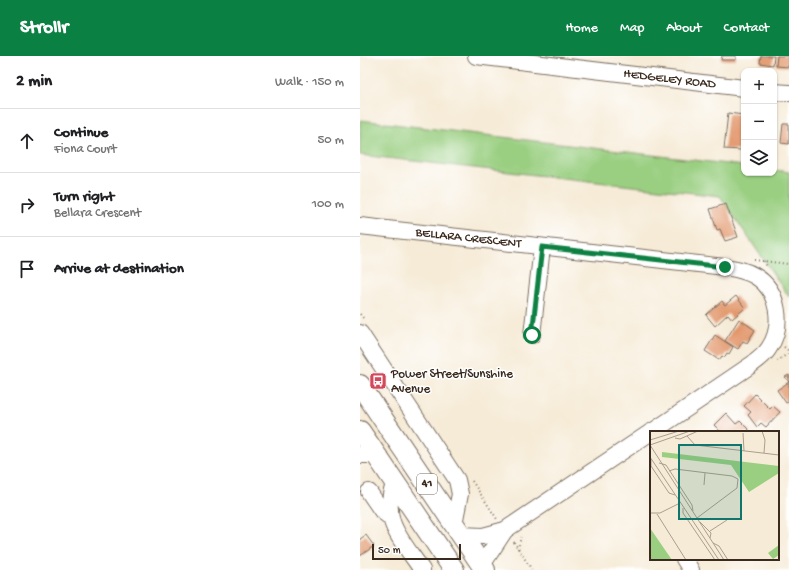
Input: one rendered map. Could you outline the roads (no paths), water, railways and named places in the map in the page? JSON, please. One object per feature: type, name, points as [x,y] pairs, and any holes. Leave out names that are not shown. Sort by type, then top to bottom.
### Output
[{"type":"main road","name":"41","points":[[360,384],[483,568]]},
{"type":"main road","name":"41","points":[[360,431],[368,455],[395,482],[454,570]]},
{"type":"street","name":"HEDGELEY ROAD","points":[[476,56],[741,88]]},
{"type":"street","points":[[777,92],[789,94]]},
{"type":"street","name":"BELLARA CRESCENT","points":[[360,226],[738,269],[756,276],[769,291],[776,306],[777,322],[774,338],[764,355],[652,431]]},
{"type":"street","points":[[532,335],[542,247]]},
{"type":"street","points":[[360,333],[457,480],[460,494],[458,529],[483,536],[505,530]]},
{"type":"street","name":"BELLARA CRESCENT","points":[[505,530],[650,433]]},
{"type":"street","points":[[395,482],[390,496],[390,517],[393,528],[422,570]]},
{"type":"street","points":[[369,492],[382,511],[390,517]]},
{"type":"street","points":[[483,568],[505,530]]},
{"type":"street","points":[[685,560],[691,570]]},
{"type":"place","name":"Power Street/Sunshine Avenue","points":[[378,381]]}]
